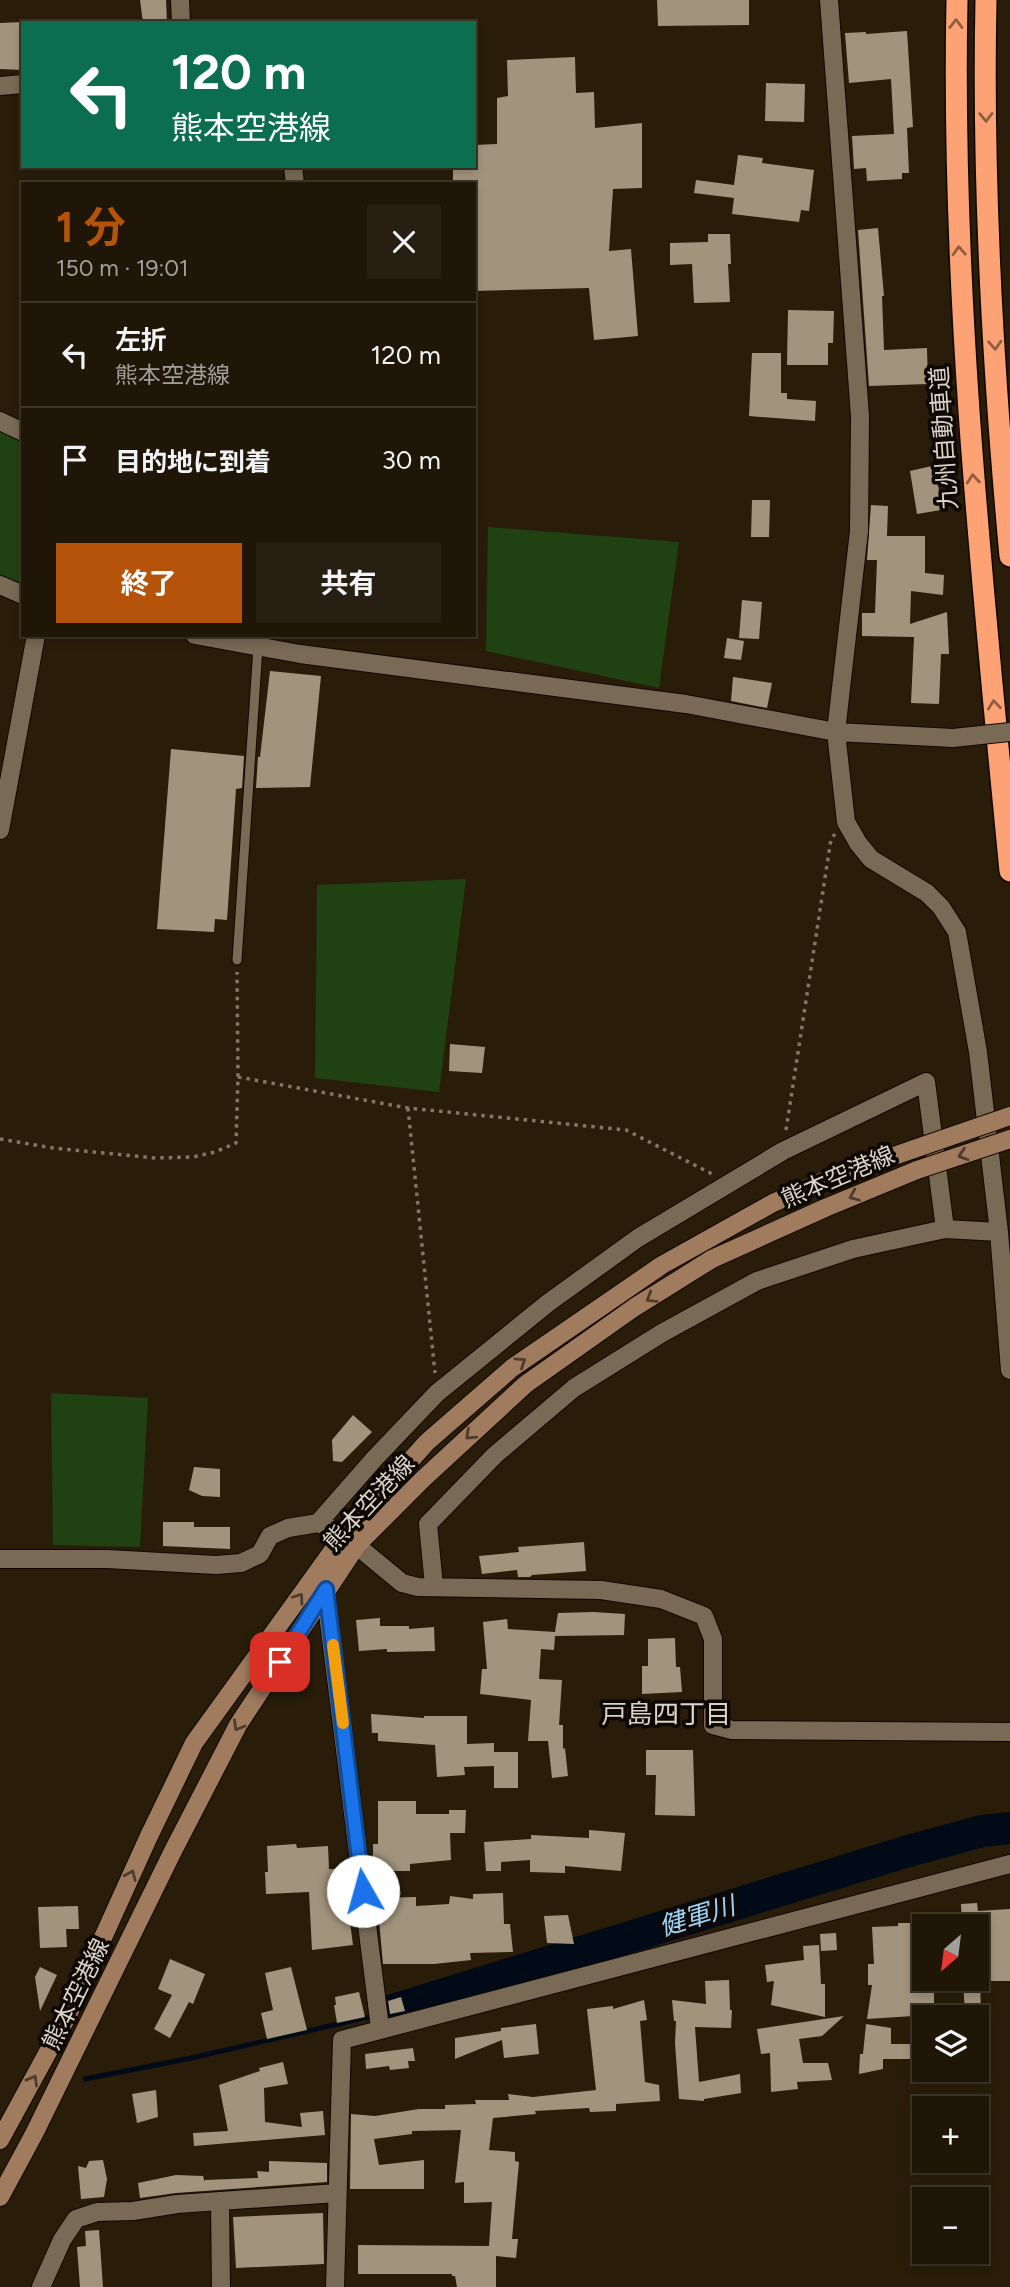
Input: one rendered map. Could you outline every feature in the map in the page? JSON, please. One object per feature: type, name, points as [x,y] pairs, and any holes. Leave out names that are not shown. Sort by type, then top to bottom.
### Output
[{"type":"highway","name":"九州自動車道","points":[[957,0],[958,222],[969,441],[1010,870]]},
{"type":"highway","points":[[986,0],[989,222],[999,440],[1010,556]]},
{"type":"main road","name":"熊本空港線","points":[[0,2197],[238,1725],[326,1589],[351,1540],[427,1442],[512,1368],[662,1265],[773,1203],[825,1180],[1010,1116]]},
{"type":"main road","name":"熊本空港線","points":[[0,2140],[68,2017],[194,1743],[321,1568],[526,1384],[635,1307],[712,1259],[917,1170],[1010,1139]]},
{"type":"street","points":[[180,0],[181,21]]},
{"type":"street","points":[[829,0],[860,416],[859,531],[836,732],[846,822],[858,844],[871,859],[928,892],[957,932],[978,1052],[999,1232],[1010,1370]]},
{"type":"street","points":[[0,86],[21,84]]},
{"type":"street","points":[[0,421],[21,431]]},
{"type":"street","points":[[0,585],[21,594]]},
{"type":"street","points":[[0,830],[36,637]]},
{"type":"street","points":[[212,637],[258,647],[686,704],[836,732],[953,738],[1010,732]]},
{"type":"street","points":[[318,1523],[437,1393],[548,1303],[638,1238],[783,1151],[926,1082],[945,1229]]},
{"type":"street","points":[[434,1586],[428,1524],[495,1455],[574,1388],[662,1333],[757,1281],[853,1249],[945,1229],[999,1232]]},
{"type":"street","points":[[0,1559],[107,1559],[216,1565],[241,1563],[260,1554],[270,1536],[288,1528],[318,1523],[351,1540],[402,1583],[418,1587],[601,1590],[661,1600],[704,1616],[713,1639],[713,1725],[732,1730],[1010,1732]]},
{"type":"street","points":[[321,1568],[326,1589],[380,2028]]},
{"type":"street","points":[[335,2287],[342,2040],[1010,1864]]},
{"type":"street","points":[[41,2287],[62,2239],[76,2219],[97,2212],[337,2193]]},
{"type":"street","points":[[220,2201],[221,2287]]},
{"type":"lane","points":[[237,960],[258,647]]},
{"type":"path","points":[[783,1151],[831,839],[846,822]]},
{"type":"path","points":[[0,1139],[53,1149],[155,1158],[193,1157],[236,1143],[237,960]]},
{"type":"path","points":[[238,1077],[408,1108],[626,1130],[729,1183]]},
{"type":"path","points":[[408,1108],[437,1393]]},
{"type":"green space","points":[[0,421],[21,431],[21,594],[0,586]]},
{"type":"green space","points":[[488,527],[679,542],[659,688],[486,651]]},
{"type":"green space","points":[[466,879],[439,1092],[315,1078],[317,885]]},
{"type":"green space","points":[[51,1393],[148,1398],[140,1547],[53,1545]]},
{"type":"building","points":[[140,0],[166,0],[167,21],[143,21]]},
{"type":"building","points":[[657,0],[749,0],[749,25],[658,26]]},
{"type":"building","points":[[21,22],[21,70],[0,69],[0,23]]},
{"type":"building","points":[[907,31],[913,127],[907,128],[909,173],[902,173],[902,179],[867,181],[866,168],[854,169],[852,136],[894,134],[891,79],[849,83],[845,33]]},
{"type":"building","points":[[575,57],[576,93],[594,92],[595,128],[642,123],[642,188],[613,189],[609,251],[631,249],[638,336],[594,340],[589,288],[476,291],[476,182],[453,182],[453,168],[476,168],[476,145],[497,144],[497,98],[508,96],[507,60]]},
{"type":"building","points":[[766,83],[805,84],[804,122],[765,121]]},
{"type":"building","points":[[738,155],[763,158],[762,163],[814,170],[809,211],[801,210],[799,222],[732,214],[734,198],[694,193],[696,180],[734,185]]},
{"type":"building","points":[[878,228],[884,296],[884,350],[927,348],[928,384],[869,386],[858,230]]},
{"type":"building","points":[[708,234],[730,234],[730,302],[694,303],[692,264],[670,265],[670,243],[708,242]]},
{"type":"building","points":[[788,310],[834,311],[833,343],[828,343],[828,365],[787,365]]},
{"type":"building","points":[[752,353],[781,353],[781,393],[787,393],[787,399],[816,401],[815,421],[749,416]]},
{"type":"building","points":[[936,465],[941,510],[917,514],[910,471]]},
{"type":"building","points":[[752,500],[770,500],[769,537],[751,537]]},
{"type":"building","points":[[871,505],[888,506],[887,536],[925,536],[925,573],[944,575],[943,595],[911,591],[910,624],[947,612],[949,654],[941,654],[939,704],[911,703],[914,637],[862,636],[862,613],[875,613],[877,560],[867,560]]},
{"type":"building","points":[[742,600],[762,602],[759,639],[739,638]]},
{"type":"building","points":[[727,638],[744,641],[741,660],[724,658]]},
{"type":"building","points":[[270,671],[321,676],[310,787],[256,788]]},
{"type":"building","points":[[733,677],[772,683],[767,708],[731,701]]},
{"type":"building","points":[[171,749],[244,756],[242,788],[236,789],[227,920],[215,919],[214,932],[157,929]]},
{"type":"building","points":[[450,1044],[485,1047],[482,1073],[449,1071]]},
{"type":"building","points":[[353,1415],[372,1432],[342,1462],[333,1461],[332,1440]]},
{"type":"building","points":[[194,1467],[220,1469],[220,1497],[202,1496],[189,1490]]},
{"type":"building","points":[[163,1522],[194,1522],[194,1527],[230,1527],[230,1549],[163,1546]]},
{"type":"building","points":[[584,1542],[586,1571],[530,1577],[518,1577],[517,1570],[482,1574],[479,1556],[519,1552],[518,1547]]},
{"type":"building","points":[[558,1613],[625,1614],[624,1635],[555,1636],[554,1650],[541,1649],[539,1679],[562,1680],[559,1725],[563,1725],[563,1749],[565,1748],[568,1776],[552,1778],[548,1741],[528,1741],[531,1700],[480,1694],[482,1669],[487,1669],[483,1622],[507,1619],[508,1629],[555,1632]]},
{"type":"building","points":[[380,1618],[380,1626],[409,1626],[409,1629],[434,1627],[435,1651],[359,1651],[356,1620]]},
{"type":"building","points":[[675,1638],[676,1667],[680,1667],[682,1692],[642,1694],[642,1666],[648,1666],[648,1639]]},
{"type":"building","points":[[371,1714],[424,1718],[467,1716],[467,1744],[494,1743],[494,1752],[518,1752],[518,1788],[494,1788],[494,1766],[464,1767],[465,1775],[437,1777],[435,1745],[378,1741],[378,1733],[372,1733]]},
{"type":"building","points":[[646,1750],[693,1750],[695,1816],[655,1815],[656,1775],[646,1775]]},
{"type":"building","points":[[378,1801],[416,1801],[416,1814],[449,1814],[449,1810],[466,1810],[465,1833],[450,1833],[451,1860],[410,1864],[410,1871],[373,1871],[373,1844],[378,1844]]},
{"type":"building","points":[[589,1830],[625,1833],[621,1871],[565,1866],[565,1873],[530,1872],[530,1860],[501,1862],[501,1871],[486,1871],[484,1842],[531,1839],[531,1835],[589,1838]]},
{"type":"building","points":[[296,1844],[297,1848],[328,1846],[329,1869],[347,1869],[348,1922],[353,1945],[312,1950],[309,1892],[266,1894],[267,1846]]},
{"type":"building","points":[[503,1893],[504,1924],[510,1924],[513,1952],[470,1953],[471,1960],[434,1964],[383,1964],[377,1898],[416,1897],[416,1906],[449,1904],[450,1896],[473,1899],[473,1894]]},
{"type":"building","points":[[977,1903],[978,1911],[1010,1909],[1010,1981],[989,1981],[989,1914],[961,1914],[961,1904]]},
{"type":"building","points":[[78,1906],[79,1929],[66,1929],[67,1947],[40,1948],[38,1907]]},
{"type":"building","points":[[568,1915],[574,1944],[547,1943],[544,1916]]},
{"type":"building","points":[[898,1923],[912,1923],[912,1992],[934,1992],[934,2003],[913,2003],[912,2016],[867,2019],[872,1985],[868,1985],[868,1964],[874,1964],[872,1927],[898,1926]]},
{"type":"building","points":[[836,1933],[837,1950],[821,1951],[820,1934]]},
{"type":"building","points":[[819,1945],[821,1984],[825,1984],[825,2017],[771,2005],[774,1981],[767,1982],[765,1965],[804,1960],[803,1946]]},
{"type":"building","points":[[170,1959],[205,1974],[193,2004],[189,2002],[170,2038],[154,2029],[172,1995],[158,1989]]},
{"type":"building","points":[[40,1967],[57,1975],[40,2011],[35,1977]]},
{"type":"building","points":[[291,1967],[307,2030],[267,2039],[261,2013],[273,2010],[265,1973]]},
{"type":"building","points":[[729,1980],[731,2028],[695,2027],[699,2082],[740,2074],[741,2093],[704,2101],[679,2099],[676,2021],[672,2000],[706,2004],[705,1981]]},
{"type":"building","points":[[359,1992],[365,2017],[337,2023],[335,1997]]},
{"type":"building","points":[[964,1992],[980,1992],[981,2005],[964,2005]]},
{"type":"building","points":[[401,1997],[405,2011],[390,2014],[388,2001]]},
{"type":"building","points":[[644,2000],[647,2020],[640,2021],[645,2082],[659,2085],[660,2101],[616,2104],[616,2111],[590,2112],[589,2108],[535,2111],[536,2114],[493,2118],[489,2150],[515,2152],[515,2161],[519,2162],[512,2239],[518,2239],[516,2258],[496,2256],[496,2287],[457,2287],[452,2274],[358,2274],[358,2245],[489,2246],[492,2202],[464,2203],[464,2182],[455,2183],[461,2130],[412,2131],[412,2134],[374,2139],[379,2165],[424,2160],[424,2189],[350,2189],[351,2114],[375,2116],[419,2109],[445,2109],[445,2105],[476,2104],[475,2100],[509,2100],[508,2094],[533,2097],[596,2090],[587,2009],[613,2006],[613,2009]]},
{"type":"building","points":[[844,2016],[822,2036],[799,2039],[803,2063],[828,2063],[832,2080],[797,2082],[798,2089],[771,2092],[770,2053],[761,2054],[757,2029]]},
{"type":"building","points":[[536,2024],[539,2054],[504,2058],[502,2040],[455,2059],[455,2038]]},
{"type":"building","points":[[866,2024],[891,2028],[891,2044],[912,2044],[912,2059],[883,2059],[883,2069],[859,2074],[860,2054],[863,2054]]},
{"type":"building","points":[[413,2048],[415,2061],[408,2061],[409,2068],[390,2070],[389,2066],[366,2069],[365,2054]]},
{"type":"building","points":[[283,2062],[288,2084],[264,2088],[265,2122],[302,2127],[300,2113],[323,2111],[325,2135],[194,2146],[193,2133],[228,2131],[219,2085],[260,2071],[259,2068]]},
{"type":"building","points":[[156,2090],[158,2117],[137,2123],[132,2094]]},
{"type":"building","points":[[103,2160],[107,2179],[104,2197],[81,2199],[78,2166],[86,2168],[89,2161]]},
{"type":"building","points":[[269,2161],[327,2163],[327,2182],[140,2198],[138,2183],[176,2175],[203,2176],[205,2182],[258,2178],[257,2171],[269,2172]]},
{"type":"building","points":[[323,2213],[324,2264],[236,2268],[233,2217]]},
{"type":"building","points":[[99,2230],[103,2287],[80,2287],[77,2247],[86,2246],[85,2231]]},
{"type":"waterway","name":"健軍川","points":[[386,2012],[905,1852],[982,1831],[1010,1828]]},
{"type":"waterway","points":[[85,2079],[196,2057],[368,2017]]},
{"type":"slow traffic","points":[[333,1645],[343,1723]]},
{"type":"district","name":"戸島四丁目","points":[[666,1714]]},
{"type":"route","points":[[280,1662],[326,1589],[363,1891]]}]
